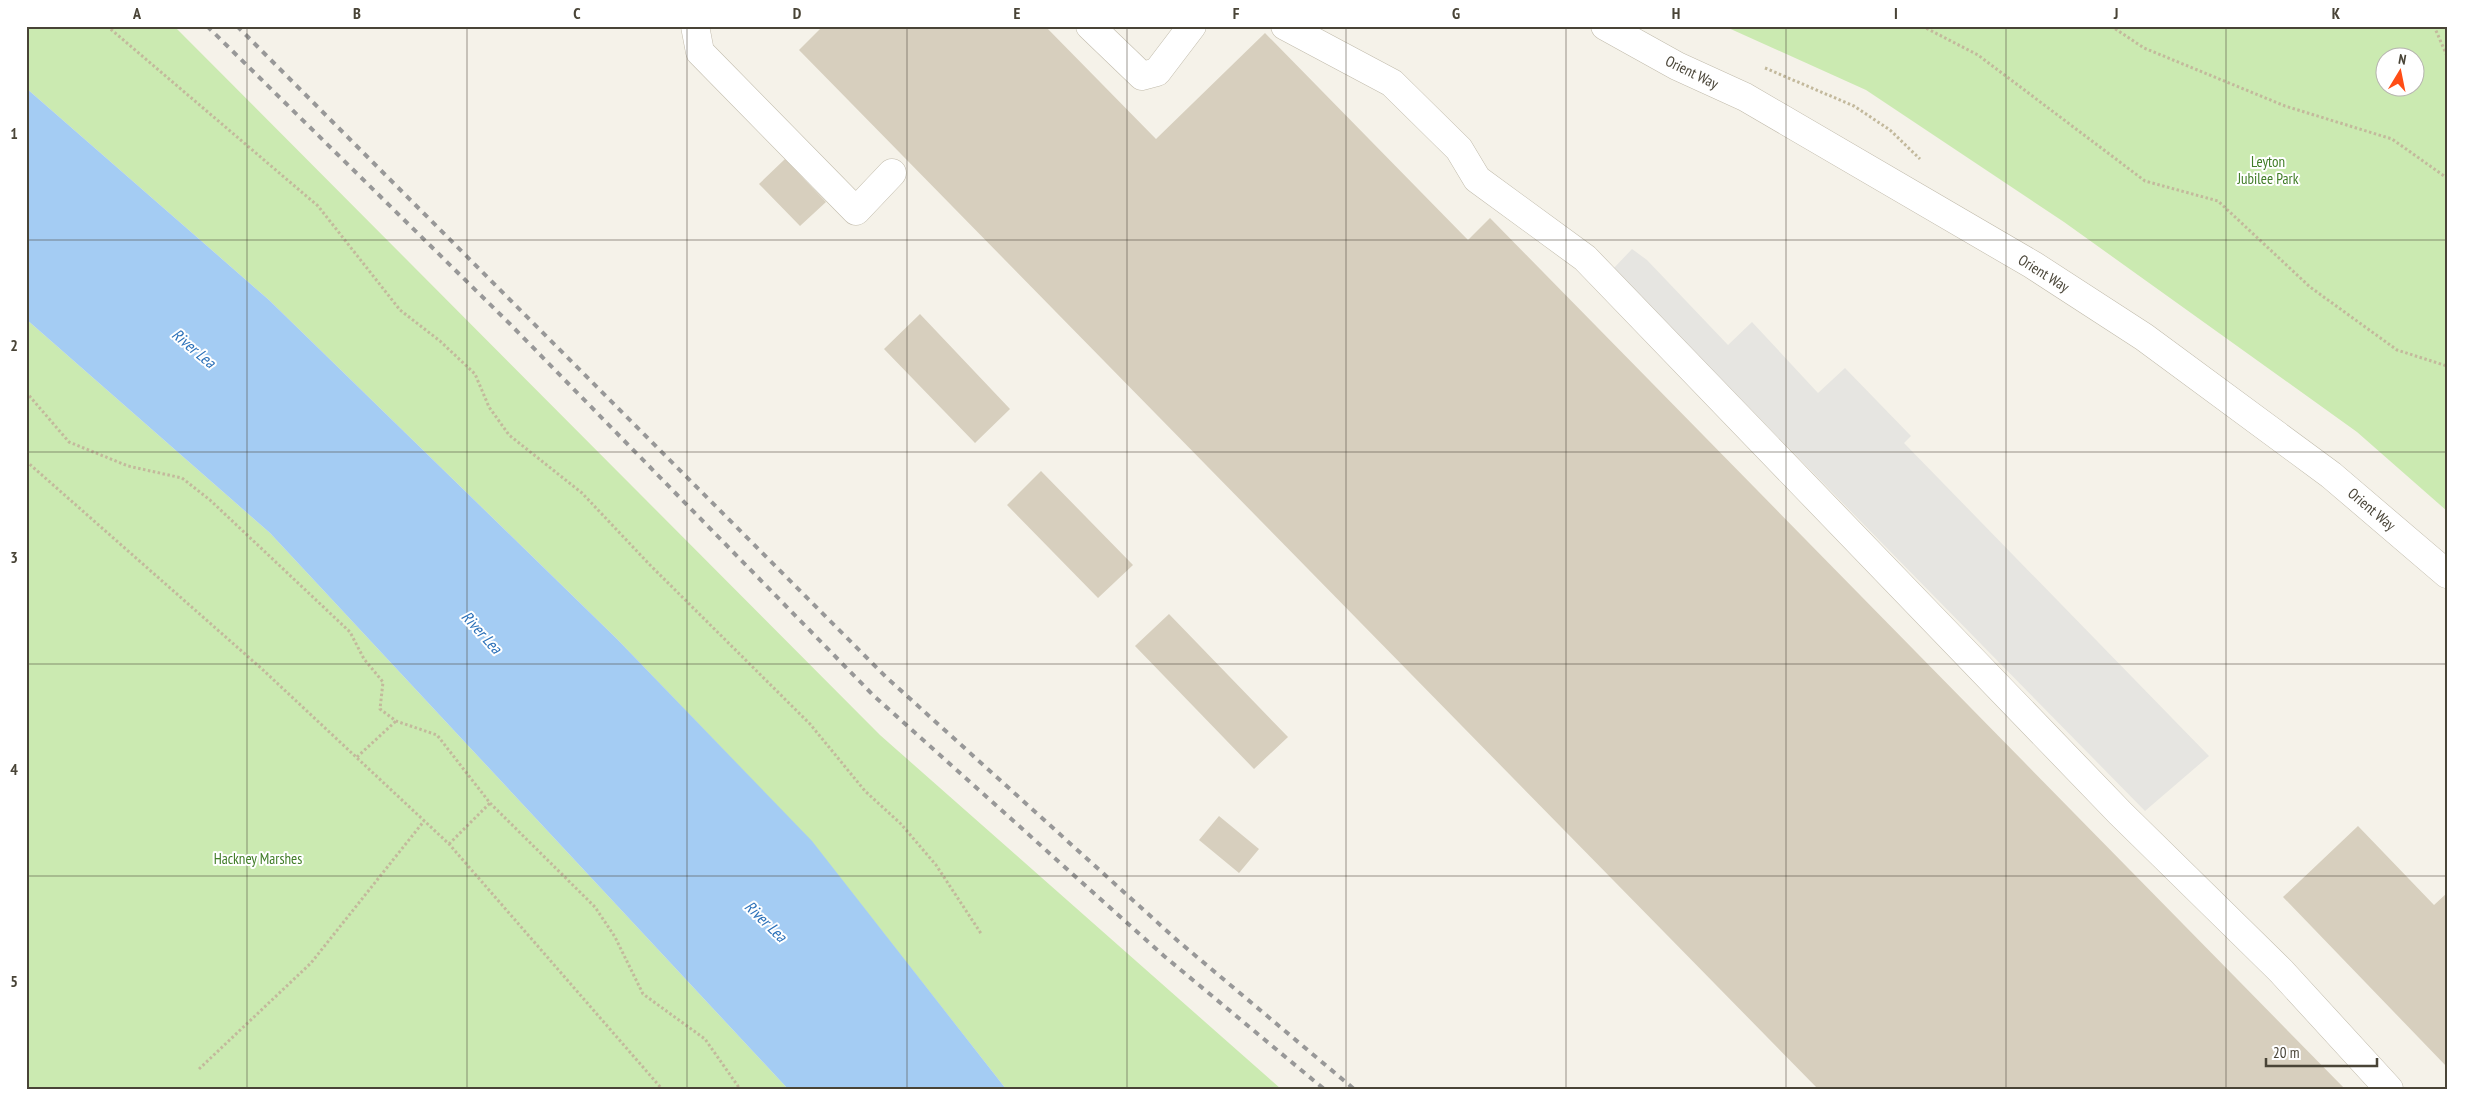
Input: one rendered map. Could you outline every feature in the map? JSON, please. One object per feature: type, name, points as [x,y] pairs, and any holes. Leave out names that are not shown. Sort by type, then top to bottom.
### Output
[{"type":"street","points":[[695,26],[700,52],[856,211],[892,173]]},
{"type":"street","points":[[1090,26],[1142,76],[1157,72],[1192,26]]},
{"type":"street","points":[[1285,26],[1392,82],[1459,149],[1477,179],[1585,258],[2120,813],[2281,971],[2389,1089]]},
{"type":"street","name":"Orient Way","points":[[1605,26],[1677,66],[1753,102],[2033,266],[2144,337],[2332,474],[2447,574]]},
{"type":"path","points":[[107,26],[318,206],[400,310],[440,341],[475,374],[488,407],[509,435],[582,492],[649,564],[810,724],[866,792],[901,824],[936,865],[982,934]]},
{"type":"path","points":[[1922,26],[1978,55],[2145,181],[2218,201],[2310,287],[2365,327],[2397,350],[2447,366]]},
{"type":"path","points":[[2111,26],[2144,48],[2284,106],[2392,139],[2447,178]]},
{"type":"path","points":[[2434,26],[2447,56]]},
{"type":"path","points":[[26,392],[69,442],[128,466],[182,478],[210,500],[350,632],[364,659],[383,682],[380,709],[396,720],[437,735],[490,803],[595,907],[615,937],[644,994],[705,1039],[740,1089]]},
{"type":"path","points":[[26,461],[254,662],[448,844],[662,1089]]},
{"type":"path","points":[[357,758],[396,720]]},
{"type":"path","points":[[448,844],[490,803]]},
{"type":"path","points":[[199,1069],[311,963],[424,821]]},
{"type":"green space","points":[[26,26],[174,26],[880,735],[1281,1089],[1006,1089],[812,842],[617,639],[269,300],[26,88]]},
{"type":"green space","name":"Leyton Jubilee Park","points":[[1724,26],[2447,26],[2447,511],[2357,432],[2064,222],[1866,90]]},
{"type":"green space","name":"Hackney Marshes","points":[[26,319],[270,533],[788,1089],[26,1089]]},
{"type":"shaded area","points":[[1632,249],[1647,260],[1728,345],[1752,322],[1818,393],[1845,368],[1911,436],[1904,443],[2209,756],[2145,811],[1613,269]]},
{"type":"water","name":"River Lea","points":[[26,88],[269,300],[617,639],[812,841],[1006,1089],[788,1089],[270,533],[26,319]]},
{"type":"building","points":[[823,26],[1045,26],[1156,139],[1265,33],[1468,240],[1490,218],[2345,1089],[1818,1089],[799,50]]},
{"type":"building","points":[[785,159],[826,202],[800,226],[759,184]]},
{"type":"building","points":[[920,314],[1010,409],[975,443],[884,349]]},
{"type":"building","points":[[1041,471],[1133,565],[1098,598],[1007,505]]},
{"type":"building","points":[[1169,614],[1288,737],[1254,769],[1135,646]]},
{"type":"building","points":[[1219,816],[1259,849],[1239,873],[1199,840]]},
{"type":"building","points":[[2358,826],[2434,905],[2447,893],[2447,1067],[2283,897]]},
{"type":"railway","points":[[207,26],[510,324],[873,695],[1164,956],[1324,1089]]},
{"type":"railway","points":[[237,26],[886,677],[1178,941],[1354,1089]]}]
